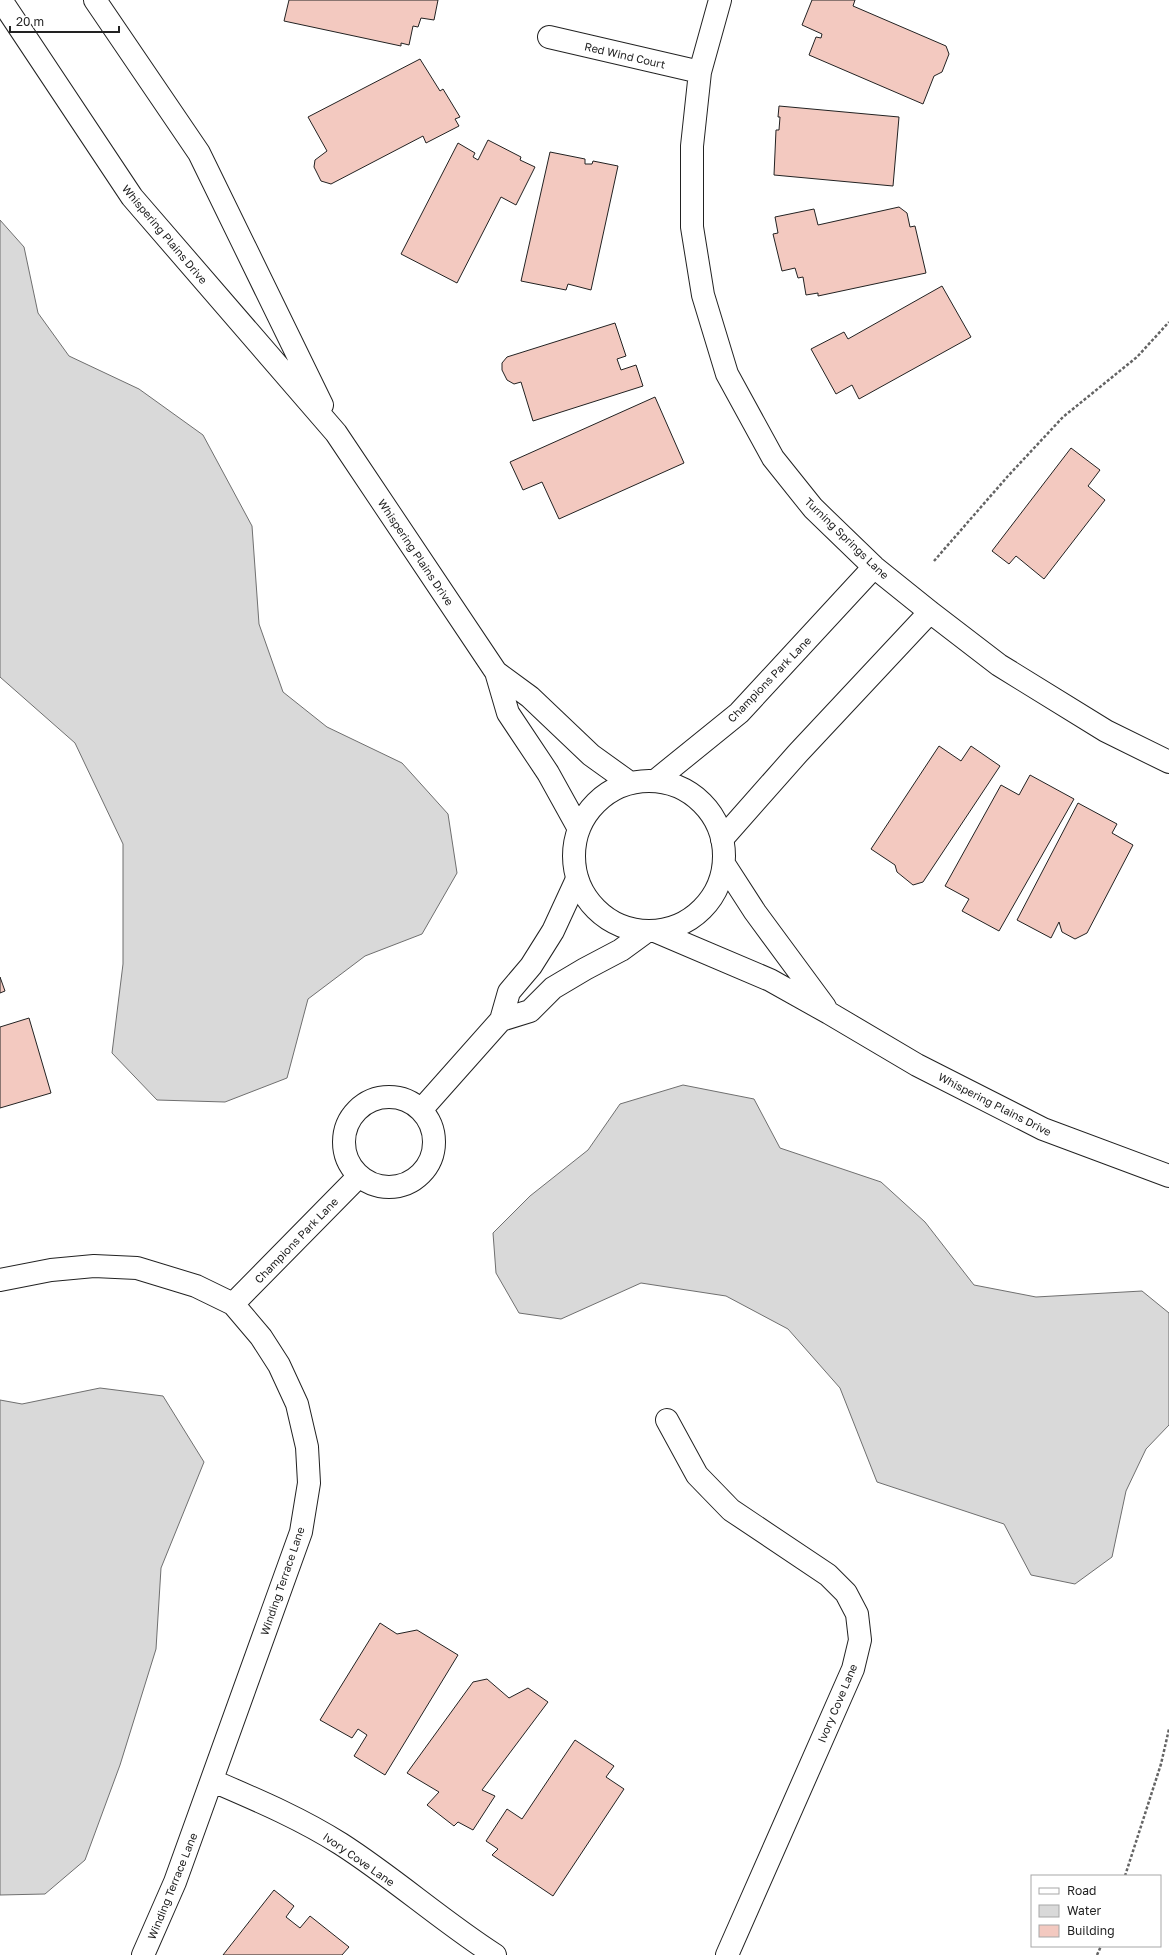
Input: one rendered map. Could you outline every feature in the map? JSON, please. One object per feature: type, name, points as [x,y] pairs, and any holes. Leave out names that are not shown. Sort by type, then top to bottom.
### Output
[{"type":"street","name":"Whispering Plains Drive","points":[[1,0],[132,198],[336,433],[496,672],[508,713],[548,773],[578,829]]},
{"type":"street","name":"Whispering Plains Drive","points":[[95,0],[199,153],[336,433]]},
{"type":"street","name":"Turning Springs Lane","points":[[720,0],[700,72],[692,146],[692,226],[703,295],[727,374],[774,458],[813,508],[874,566],[930,612],[999,665],[1106,731],[1169,762]]},
{"type":"street","name":"Red Wind Court","points":[[549,37],[700,72]]},
{"type":"street","name":"Champions Park Lane","points":[[655,781],[739,713],[874,566]]},
{"type":"street","points":[[722,839],[804,747],[930,612]]},
{"type":"street","name":"Whispering Plains Drive","points":[[496,672],[530,697],[591,755],[630,783]]},
{"type":"street","points":[[655,781],[677,787],[698,799],[713,817],[722,839],[724,864],[718,887],[703,908],[682,924],[652,931],[631,930],[607,920],[589,902],[577,879],[574,852],[578,829],[591,808],[609,793],[630,783],[655,781]]},
{"type":"street","name":"Whispering Plains Drive","points":[[724,864],[755,912],[829,1013]]},
{"type":"street","points":[[421,1110],[501,1020],[509,992],[531,966],[549,936],[577,879]]},
{"type":"street","name":"Whispering Plains Drive","points":[[652,931],[770,980],[917,1065],[1043,1129],[1169,1176]]},
{"type":"street","points":[[501,1020],[530,1011],[553,988],[652,931]]},
{"type":"street","points":[[393,1097],[408,1101],[421,1110],[430,1123],[433,1139],[432,1152],[427,1165],[418,1176],[406,1184],[393,1187],[379,1186],[366,1182],[359,1176],[347,1161],[344,1146],[345,1130],[352,1116],[363,1104],[377,1098],[393,1097]]},
{"type":"street","name":"Champions Park Lane","points":[[233,1304],[359,1176]]},
{"type":"street","name":"Winding Terrace Lane","points":[[0,1280],[51,1270],[94,1266],[137,1268],[196,1286],[233,1304],[265,1342],[279,1365],[297,1404],[307,1447],[309,1483],[301,1532],[213,1781],[175,1882],[143,1955]]},
{"type":"street","name":"Ivory Cove Lane","points":[[667,1420],[697,1475],[731,1510],[828,1575],[846,1593],[857,1614],[860,1640],[853,1668],[727,1955]]},
{"type":"street","name":"Ivory Cove Lane","points":[[213,1781],[291,1815],[341,1844],[470,1939],[496,1955]]},
{"type":"path","points":[[934,561],[1063,417],[1137,357],[1169,322]]},
{"type":"path","points":[[1125,1875],[1161,1764],[1169,1729]]},
{"type":"water","points":[[0,220],[24,247],[38,313],[69,356],[139,389],[203,435],[252,526],[259,624],[283,692],[327,727],[402,763],[448,814],[457,873],[422,934],[365,956],[308,999],[287,1078],[225,1102],[157,1100],[112,1053],[123,964],[123,844],[75,743],[0,677]]},
{"type":"water","points":[[683,1085],[754,1099],[780,1148],[881,1182],[925,1222],[974,1285],[1036,1297],[1142,1291],[1169,1313],[1169,1425],[1146,1449],[1126,1491],[1112,1557],[1075,1584],[1031,1575],[1004,1524],[877,1482],[840,1388],[788,1329],[726,1296],[641,1283],[561,1319],[519,1313],[496,1273],[493,1233],[530,1196],[588,1150],[620,1104]]},
{"type":"water","points":[[100,1388],[163,1396],[204,1462],[161,1568],[156,1649],[120,1765],[85,1860],[45,1894],[0,1895],[0,1400],[22,1404]]},
{"type":"building","points":[[289,0],[438,0],[434,20],[421,18],[418,27],[413,26],[409,45],[401,43],[401,46],[284,21]]},
{"type":"building","points":[[812,0],[855,0],[853,6],[946,46],[949,54],[942,72],[934,76],[923,104],[809,55],[816,37],[821,38],[822,34],[802,25]]},
{"type":"building","points":[[420,59],[440,91],[443,89],[460,117],[455,119],[459,126],[426,143],[423,136],[331,184],[321,181],[314,167],[315,160],[327,151],[308,117]]},
{"type":"building","points":[[779,106],[899,117],[893,186],[774,175],[776,130],[779,130],[780,117],[778,117]]},
{"type":"building","points":[[488,140],[521,157],[520,160],[535,167],[516,205],[501,197],[457,283],[401,254],[458,143],[475,153],[473,157],[478,160]]},
{"type":"building","points":[[550,152],[585,159],[585,164],[592,164],[593,161],[618,166],[591,290],[568,284],[566,290],[521,281]]},
{"type":"building","points":[[899,207],[907,213],[910,227],[915,226],[926,273],[818,296],[818,293],[806,295],[803,277],[798,278],[795,268],[782,271],[773,234],[778,233],[775,217],[814,209],[818,225]]},
{"type":"building","points":[[942,286],[971,337],[859,399],[852,385],[836,394],[811,349],[844,332],[848,339]]},
{"type":"building","points":[[615,323],[626,356],[617,359],[621,370],[636,365],[643,386],[533,421],[521,382],[514,384],[507,380],[502,370],[502,363],[507,357]]},
{"type":"building","points":[[655,397],[684,463],[559,519],[542,482],[523,490],[510,462]]},
{"type":"building","points":[[1071,448],[1100,470],[1088,486],[1105,500],[1044,579],[1016,556],[1009,564],[992,551]]},
{"type":"building","points":[[939,746],[961,761],[971,746],[1000,766],[923,882],[913,885],[897,872],[895,865],[871,849]]},
{"type":"building","points":[[1030,775],[1074,799],[999,931],[962,911],[969,899],[945,886],[1001,785],[1019,795]]},
{"type":"building","points":[[1078,803],[1117,824],[1112,833],[1133,845],[1087,933],[1075,939],[1062,932],[1059,922],[1051,938],[1017,920]]},
{"type":"building","points":[[0,977],[5,991],[0,993]]},
{"type":"building","points":[[29,1018],[51,1093],[0,1108],[0,1027]]},
{"type":"building","points":[[380,1623],[397,1634],[417,1630],[458,1655],[385,1775],[354,1756],[367,1735],[358,1729],[352,1738],[320,1720]]},
{"type":"building","points":[[487,1679],[509,1698],[528,1688],[548,1702],[482,1790],[495,1796],[473,1830],[458,1822],[454,1826],[427,1805],[439,1792],[407,1773],[473,1682]]},
{"type":"building","points":[[575,1740],[614,1766],[606,1777],[624,1789],[553,1896],[492,1855],[498,1849],[486,1841],[507,1809],[522,1819]]},
{"type":"building","points":[[274,1890],[294,1906],[286,1917],[300,1928],[310,1916],[349,1947],[342,1955],[223,1955]]}]
